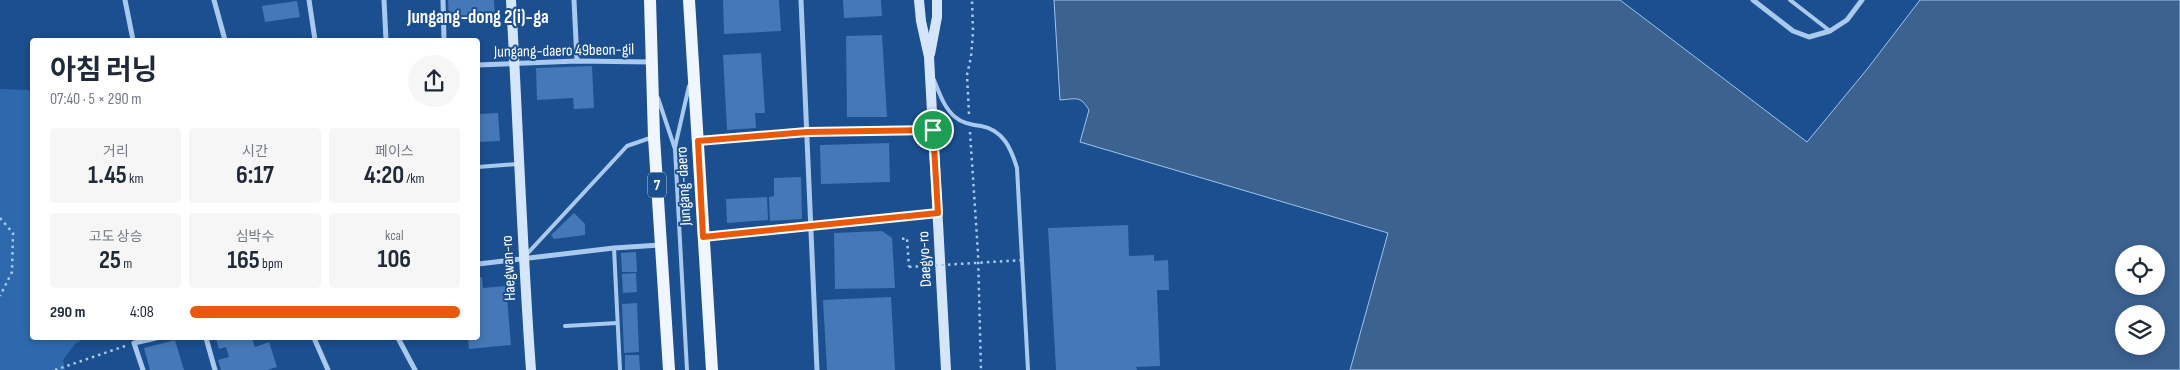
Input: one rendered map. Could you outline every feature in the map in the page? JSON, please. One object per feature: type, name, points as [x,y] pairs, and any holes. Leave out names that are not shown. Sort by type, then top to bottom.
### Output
[{"type":"main road","name":"Haegwan-ro","points":[[511,0],[523,258],[532,370]]},
{"type":"main road","name":"Jungang-daero","points":[[650,0],[654,137],[669,370]]},
{"type":"main road","name":"Jungang-daero","points":[[689,0],[712,370]]},
{"type":"main road","name":"Daegyo-ro","points":[[919,0],[921,21],[929,57],[946,370]]},
{"type":"main road","name":"Daegyo-ro","points":[[929,57],[937,17],[937,0]]},
{"type":"main road","points":[[937,17],[944,0]]},
{"type":"street","points":[[125,0],[134,38]]},
{"type":"street","points":[[214,0],[224,38]]},
{"type":"street","points":[[309,0],[315,38]]},
{"type":"street","points":[[384,0],[386,38]]},
{"type":"street","points":[[443,0],[444,38]]},
{"type":"street","points":[[574,0],[577,61]]},
{"type":"street","points":[[801,0],[817,370]]},
{"type":"street","points":[[1753,0],[1793,31],[1809,37],[1830,31],[1847,20],[1862,0]]},
{"type":"street","name":"Jungang-daero 49beon-gil","points":[[480,65],[577,61],[651,62]]},
{"type":"street","points":[[698,141],[807,132],[933,130]]},
{"type":"street","points":[[703,237],[938,213]]},
{"type":"street","points":[[480,264],[614,248],[660,245]]},
{"type":"street","points":[[143,370],[134,343],[147,340]]},
{"type":"street","points":[[207,340],[215,370]]},
{"type":"street","points":[[315,340],[328,370]]},
{"type":"street","points":[[399,340],[416,370]]},
{"type":"lane","points":[[1790,0],[1830,31]]},
{"type":"lane","points":[[675,150],[693,70]]},
{"type":"lane","points":[[930,72],[946,106],[955,118],[969,124],[988,128],[1002,136],[1011,149],[1017,168],[1024,260],[1028,370]]},
{"type":"lane","points":[[652,77],[675,150],[687,370]]},
{"type":"lane","name":"Jungang-daero","points":[[523,258],[628,146],[654,137]]},
{"type":"lane","points":[[480,167],[520,164]]},
{"type":"lane","points":[[614,248],[620,370]]},
{"type":"lane","points":[[565,326],[617,324]]},
{"type":"path","points":[[972,0],[972,57],[966,75],[978,253],[981,370]]},
{"type":"path","points":[[0,218],[13,233],[12,272],[0,296]]},
{"type":"path","points":[[902,239],[908,238],[909,267],[1024,260]]},
{"type":"path","points":[[55,370],[134,343]]},
{"type":"shaded area","points":[[1054,0],[1620,0],[1807,142],[1868,68],[1920,0],[2180,0],[2180,370],[1350,370],[1388,233],[1080,142],[1089,110],[1083,102],[1074,99],[1060,100]]},
{"type":"shaded area","points":[[0,89],[28,90],[30,92],[30,340],[82,340],[76,343],[63,360],[65,370],[0,370]]},
{"type":"building","points":[[448,0],[494,0],[495,19],[449,21]]},
{"type":"building","points":[[723,0],[779,0],[781,31],[724,34]]},
{"type":"building","points":[[843,0],[881,0],[882,16],[844,18]]},
{"type":"building","points":[[297,1],[300,17],[265,22],[262,6]]},
{"type":"building","points":[[882,35],[887,117],[847,117],[846,36]]},
{"type":"building","points":[[761,53],[765,113],[755,113],[756,128],[727,130],[723,55]]},
{"type":"building","points":[[592,66],[594,108],[574,109],[573,98],[537,100],[536,68]]},
{"type":"building","points":[[498,113],[500,141],[480,142],[480,114]]},
{"type":"building","points":[[889,143],[890,182],[821,184],[820,145]]},
{"type":"building","points":[[801,177],[802,219],[770,221],[769,197],[774,196],[774,178]]},
{"type":"building","points":[[767,197],[768,220],[727,223],[726,199]]},
{"type":"building","points":[[574,213],[585,224],[585,235],[554,239],[551,235]]},
{"type":"building","points":[[1128,225],[1129,256],[1154,255],[1154,261],[1168,260],[1169,290],[1157,290],[1160,366],[1136,367],[1137,370],[1056,370],[1048,228]]},
{"type":"building","points":[[882,231],[892,238],[895,288],[835,289],[834,233]]},
{"type":"building","points":[[636,252],[637,272],[622,272],[621,253]]},
{"type":"building","points":[[636,273],[637,292],[623,293],[622,274]]},
{"type":"building","points":[[482,277],[483,288],[506,286],[511,345],[469,349],[468,340],[480,340],[480,278]]},
{"type":"building","points":[[891,297],[895,370],[827,370],[823,300]]},
{"type":"building","points":[[637,303],[639,352],[624,353],[622,304]]},
{"type":"building","points":[[175,340],[184,370],[150,370],[144,348]]},
{"type":"building","points":[[217,340],[253,340],[255,347],[269,342],[277,367],[267,370],[221,370],[218,360],[229,357],[226,347],[219,349]]},
{"type":"building","points":[[625,355],[639,355],[640,370],[625,370]]},
{"type":"district","name":"Jungang-dong 2(i)-ga","points":[[478,17]]},
{"type":"route","points":[[933,130],[938,213],[703,237],[698,141],[807,132],[933,130]]}]
